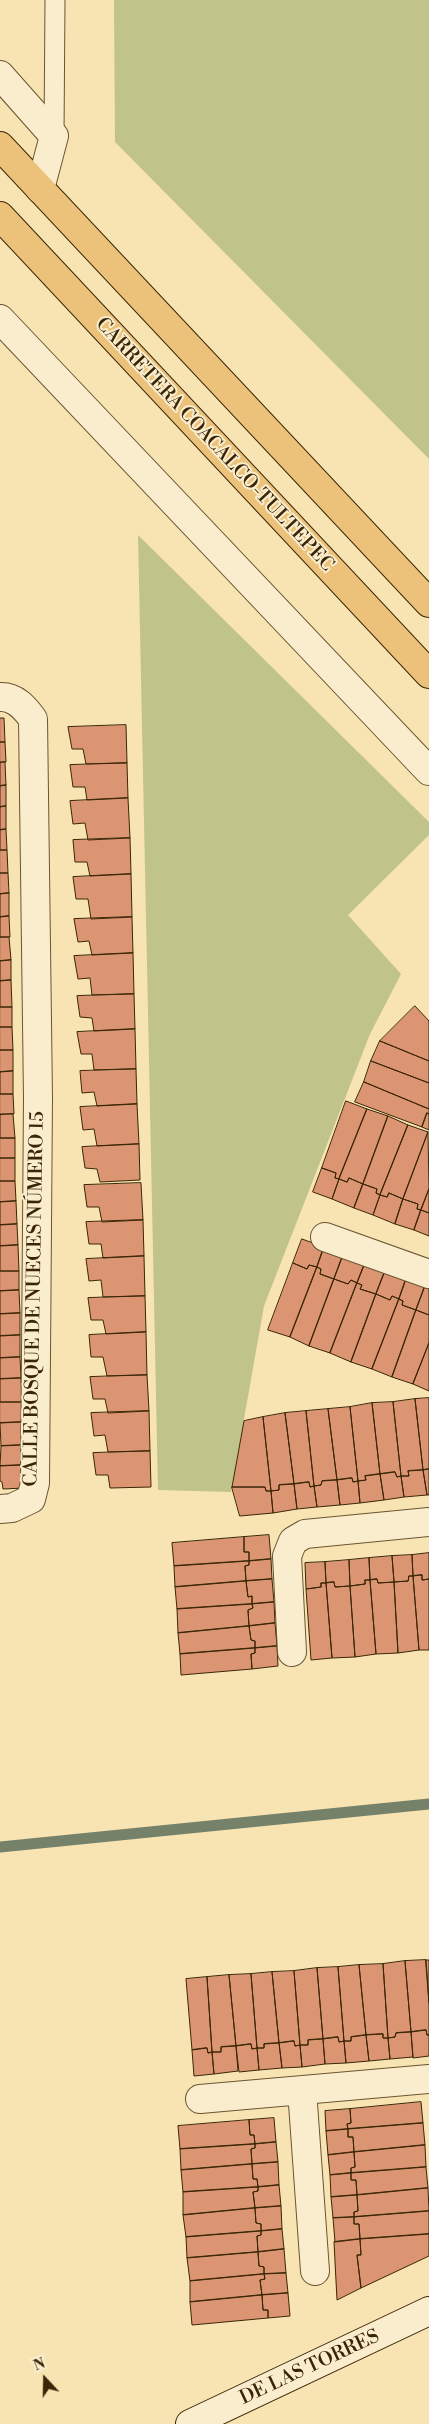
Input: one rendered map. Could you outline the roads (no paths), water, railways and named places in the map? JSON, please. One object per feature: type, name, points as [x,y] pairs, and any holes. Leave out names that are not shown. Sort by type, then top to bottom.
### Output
[{"type":"main road","points":[[0,146],[429,603]]},
{"type":"main road","name":"CARRETERA COACALCO-TULTEPEC","points":[[0,216],[429,674]]},
{"type":"street","points":[[0,75],[54,136],[40,189]]},
{"type":"street","points":[[0,319],[429,772]]},
{"type":"street","name":"CALLE BOSQUE DE NUECES NÚMERO 15","points":[[0,1509],[12,1508],[31,1499],[35,1483],[38,1098],[33,719],[12,701]]},
{"type":"street","points":[[325,1237],[429,1274]]},
{"type":"street","points":[[292,1652],[287,1556],[293,1541],[305,1534],[429,1522]]},
{"type":"street","points":[[200,2099],[429,2079]]},
{"type":"street","points":[[302,2090],[314,2271]]},
{"type":"street","name":"DE LAS TORRES","points":[[190,2424],[429,2311]]},
{"type":"lane","points":[[54,136],[55,0]]},
{"type":"waterway","points":[[0,1847],[429,1804]]}]
